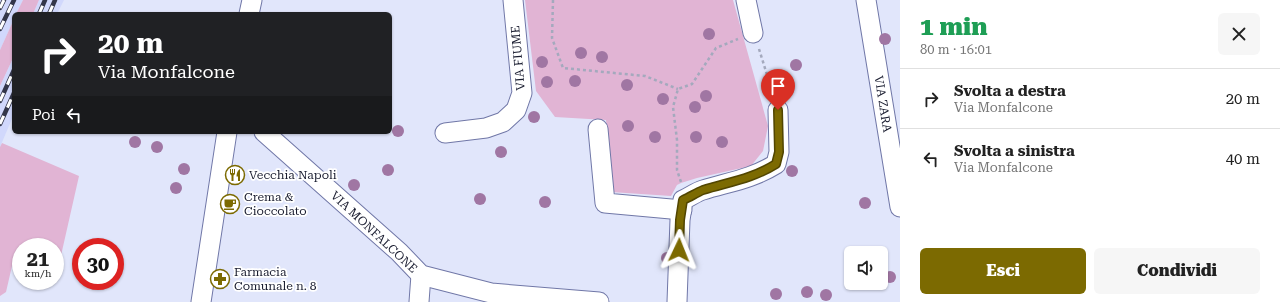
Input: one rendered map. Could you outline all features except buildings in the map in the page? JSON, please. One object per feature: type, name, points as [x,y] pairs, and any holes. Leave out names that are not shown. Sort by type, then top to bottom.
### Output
[{"type":"street","points":[[249,12],[252,0]]},
{"type":"street","name":"VIA FIUME","points":[[445,133],[486,128],[503,122],[516,110],[522,93],[513,0]]},
{"type":"street","points":[[746,0],[754,34]]},
{"type":"street","name":"VIA ZARA","points":[[866,0],[895,146],[900,207]]},
{"type":"street","points":[[598,129],[605,203],[683,205],[701,191],[734,183],[764,172],[776,164],[779,152],[778,110]]},
{"type":"street","points":[[201,302],[227,134]]},
{"type":"street","name":"VIA MONFALCONE","points":[[266,134],[399,252],[421,275],[491,293],[599,302]]},
{"type":"street","points":[[677,302],[680,220],[683,205]]},
{"type":"street","points":[[419,302],[421,275]]},
{"type":"path","points":[[554,0],[552,38],[563,68],[646,76],[678,89],[692,84],[716,48],[743,36],[754,34],[778,110]]},
{"type":"path","points":[[678,89],[673,107],[677,140],[677,170],[681,183],[683,205]]},
{"type":"shaded area","points":[[0,0],[23,0],[17,12],[12,12],[12,23],[0,50]]},
{"type":"shaded area","points":[[23,0],[39,0],[34,12],[17,12]]},
{"type":"shaded area","points":[[39,0],[64,0],[58,12],[34,12]]},
{"type":"shaded area","points":[[525,0],[733,0],[768,126],[763,151],[751,166],[681,183],[677,185],[671,196],[611,192],[606,120],[555,117],[536,91]]},
{"type":"shaded area","points":[[12,23],[12,60],[0,86],[0,50]]},
{"type":"shaded area","points":[[12,60],[12,119],[0,147],[0,86]]},
{"type":"shaded area","points":[[2,143],[79,176],[64,242],[64,238],[12,238],[12,266],[6,292],[0,296],[0,147]]},
{"type":"railway","points":[[0,8],[4,0]]},
{"type":"railway","points":[[0,29],[14,0]]},
{"type":"railway","points":[[40,12],[45,0]]},
{"type":"railway","points":[[50,12],[55,0]]},
{"type":"railway","points":[[0,101],[12,74]]},
{"type":"railway","points":[[0,124],[12,97]]},
{"type":"place","name":"Vecchia Napoli","points":[[235,175]]},
{"type":"place","name":"Crema & Cioccolato","points":[[230,204]]},
{"type":"place","name":"Farmacia Comunale n. 8","points":[[220,279]]},
{"type":"route","points":[[679,250],[680,220],[683,200],[701,191],[734,183],[764,172],[776,164],[779,152],[778,110]]}]
